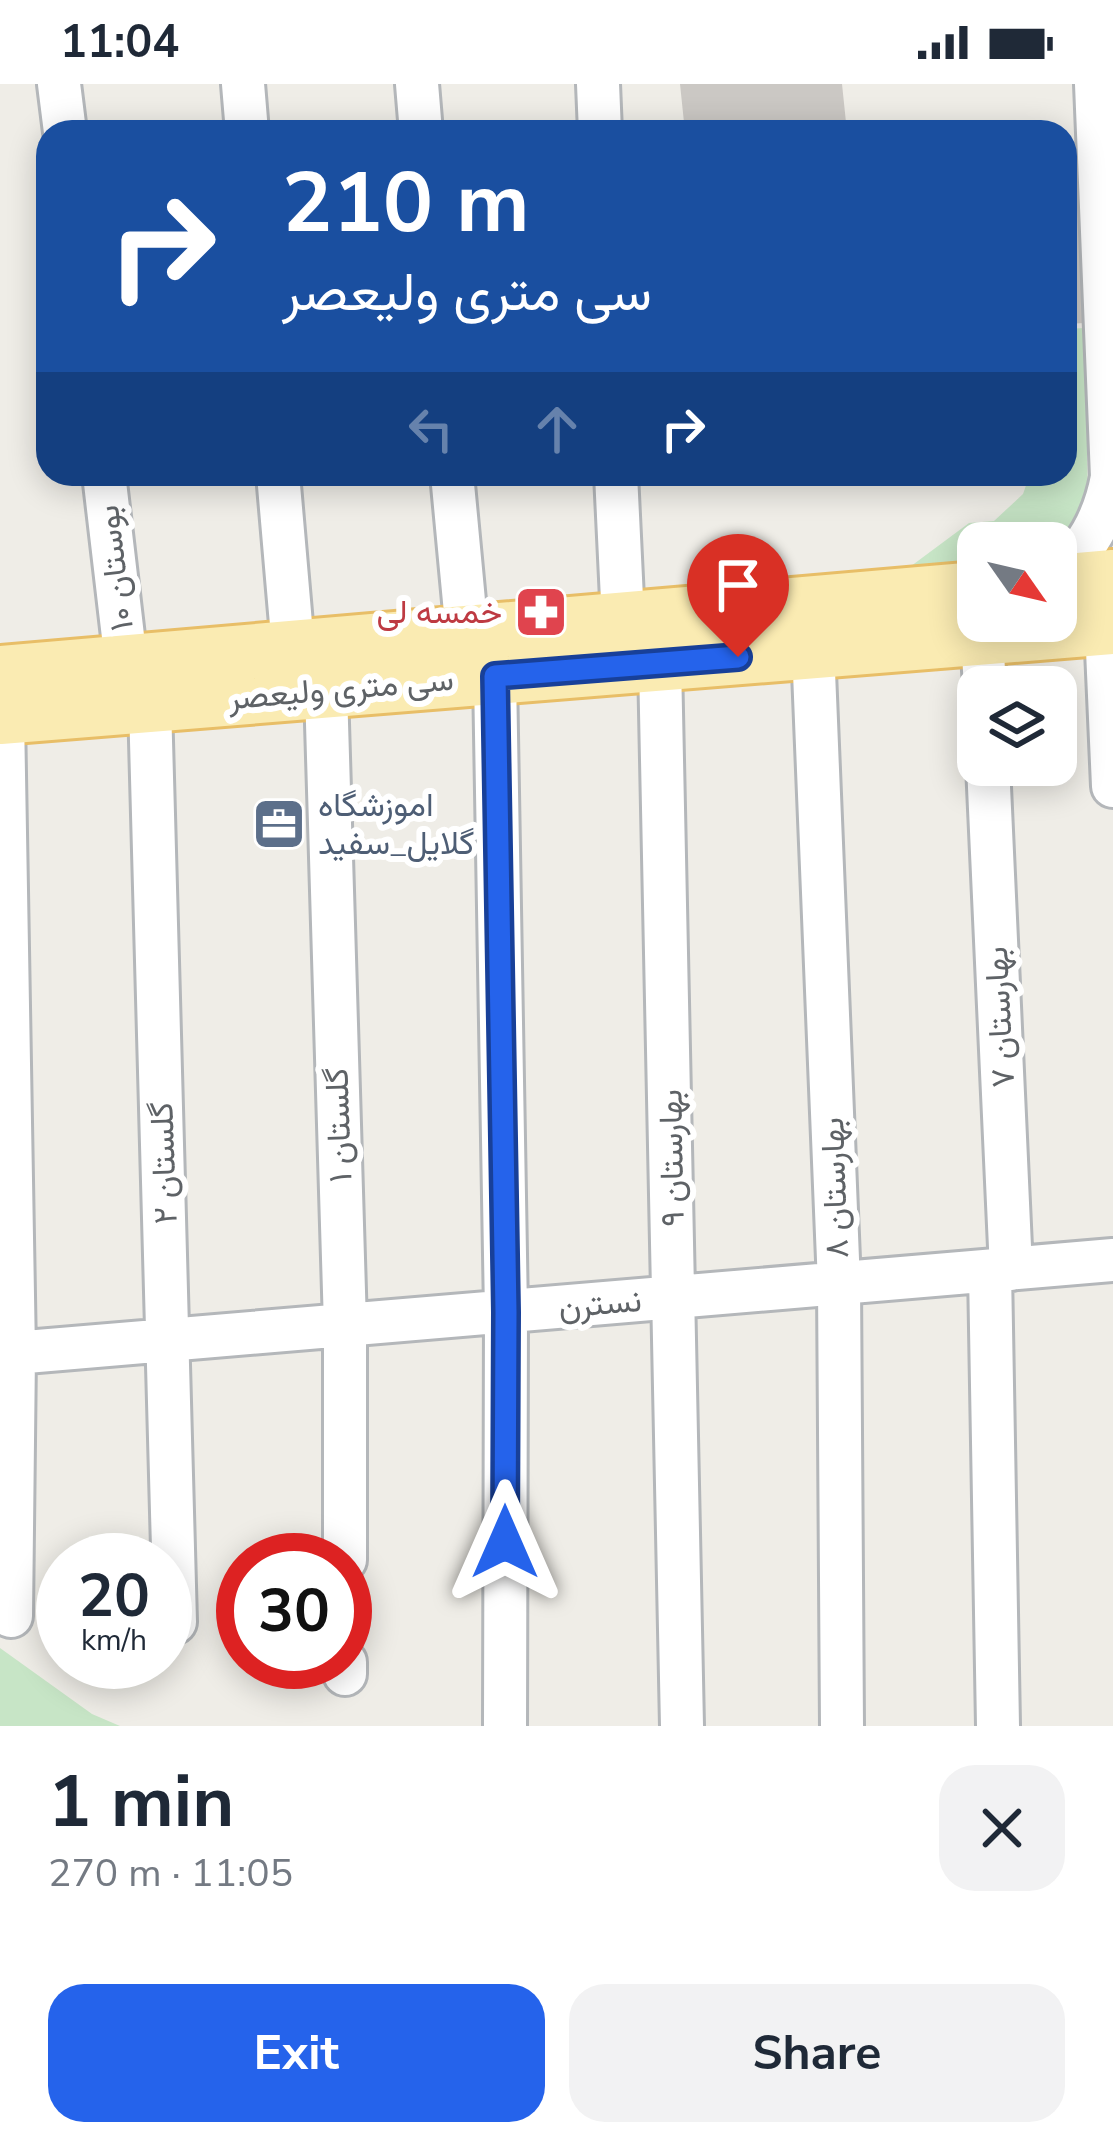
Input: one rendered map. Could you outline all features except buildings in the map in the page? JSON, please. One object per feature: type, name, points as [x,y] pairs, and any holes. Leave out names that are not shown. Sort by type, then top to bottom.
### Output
[{"type":"main road","points":[[1077,592],[1111,610]]},
{"type":"main road","name":"سی متری ولیعصر","points":[[1077,617],[1111,610]]},
{"type":"main road","name":"سی متری ولیعصر","points":[[138,683],[326,690],[623,620],[957,636]]},
{"type":"main road","name":"سی متری ولیعصر","points":[[1,702],[138,683],[293,647],[660,663],[812,627]]},
{"type":"street","points":[[59,84],[63,120]]},
{"type":"street","points":[[243,84],[246,120]]},
{"type":"street","points":[[416,84],[420,120]]},
{"type":"street","points":[[598,84],[600,120]]},
{"type":"street","points":[[1077,557],[1106,509],[1112,477],[1096,84]]},
{"type":"street","name":"بوستان ۱۰","points":[[106,486],[138,683]]},
{"type":"street","points":[[279,486],[293,647]]},
{"type":"street","points":[[454,486],[481,654],[506,1312],[505,1726]]},
{"type":"street","points":[[617,486],[623,620]]},
{"type":"street","points":[[1111,610],[1113,786]]},
{"type":"street","name":"بهارستان ۸","points":[[812,627],[839,1283],[842,1726]]},
{"type":"street","name":"بهارستان ۹","points":[[660,663],[682,1726]]},
{"type":"street","name":"گلستان ۲","points":[[138,683],[169,1340],[173,1533]]},
{"type":"street","name":"گلستان ۱","points":[[326,690],[345,1325],[345,1533]]},
{"type":"street","points":[[1,702],[14,1354],[11,1616]]},
{"type":"street","name":"بهارستان ۷","points":[[988,786],[1000,1270],[998,1726]]},
{"type":"street","name":"نسترن","points":[[14,1354],[1113,1261]]},
{"type":"green space","points":[[1077,328],[1085,328],[1088,502],[1076,522],[982,522],[994,521],[1026,486],[1077,486]]},
{"type":"green space","points":[[957,532],[957,571],[899,575]]},
{"type":"green space","points":[[0,1648],[36,1674],[36,1689],[57,1689],[92,1714],[120,1726],[0,1726]]},
{"type":"place","name":"خمسه لی","points":[[541,612]]},
{"type":"place","name":"اموزشگاه گلایل_سفید","points":[[279,824]]},
{"type":"route","points":[[505,1542],[506,1312],[495,676],[738,657]]}]
